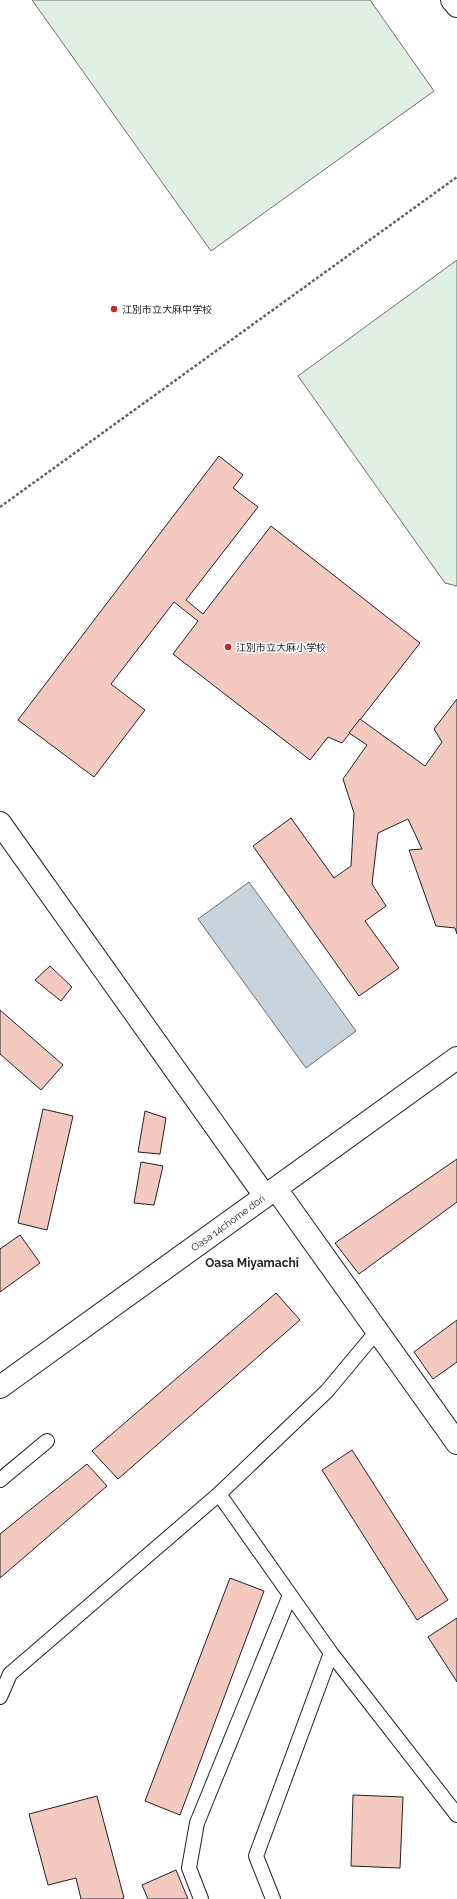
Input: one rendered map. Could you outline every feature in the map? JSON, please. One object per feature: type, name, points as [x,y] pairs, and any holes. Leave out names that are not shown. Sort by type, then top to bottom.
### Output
[{"type":"street","points":[[452,0],[457,6]]},
{"type":"street","points":[[0,823],[270,1192],[377,1331],[457,1443]]},
{"type":"street","name":"Oasa 14chome dori","points":[[0,1387],[457,1058]]},
{"type":"lane","points":[[0,1697],[10,1674],[219,1494],[328,1390],[377,1331]]},
{"type":"lane","points":[[0,1480],[47,1441]]},
{"type":"lane","points":[[219,1494],[331,1653],[457,1815]]},
{"type":"lane","points":[[201,1899],[189,1868],[197,1823],[290,1595]]},
{"type":"lane","points":[[273,1899],[256,1856],[331,1653]]},
{"type":"path","points":[[0,507],[457,177]]},
{"type":"green space","points":[[32,0],[370,0],[434,91],[211,251]]},
{"type":"green space","points":[[457,260],[457,586],[445,583],[298,376]]},
{"type":"shaded area","points":[[249,882],[356,1031],[306,1068],[198,919]]},
{"type":"building","points":[[219,456],[243,475],[233,488],[258,507],[186,600],[203,614],[271,526],[420,643],[342,743],[328,737],[310,760],[173,654],[198,621],[174,602],[111,684],[145,710],[94,777],[18,720]]},
{"type":"building","points":[[457,699],[457,934],[455,928],[436,926],[409,850],[422,849],[408,819],[378,833],[372,884],[386,906],[365,921],[399,968],[359,996],[253,846],[291,818],[334,878],[351,866],[354,813],[343,779],[367,745],[349,733],[360,719],[425,766],[442,742],[434,729]]},
{"type":"building","points":[[50,966],[72,987],[61,1001],[35,980]]},
{"type":"building","points":[[0,1010],[63,1065],[41,1090],[0,1054]]},
{"type":"building","points":[[43,1109],[73,1116],[47,1230],[18,1223]]},
{"type":"building","points":[[145,1111],[166,1118],[160,1154],[138,1152]]},
{"type":"building","points":[[457,1159],[457,1202],[359,1274],[335,1243]]},
{"type":"building","points":[[141,1162],[163,1166],[154,1205],[134,1203]]},
{"type":"building","points":[[20,1235],[40,1263],[0,1292],[0,1249]]},
{"type":"building","points":[[276,1293],[300,1320],[118,1479],[92,1451]]},
{"type":"building","points":[[457,1320],[457,1362],[433,1379],[414,1352]]},
{"type":"building","points":[[352,1450],[448,1600],[417,1620],[322,1470]]},
{"type":"building","points":[[87,1464],[107,1486],[0,1578],[0,1534]]},
{"type":"building","points":[[230,1578],[264,1591],[180,1815],[145,1801]]},
{"type":"building","points":[[457,1618],[457,1682],[428,1637]]},
{"type":"building","points":[[353,1795],[403,1797],[400,1868],[351,1866]]},
{"type":"building","points":[[97,1796],[124,1898],[121,1899],[81,1899],[76,1878],[48,1885],[29,1814]]},
{"type":"building","points":[[176,1870],[188,1899],[148,1899],[142,1885]]},
{"type":"place","name":"江別市立大麻中学校","points":[[114,309]]},
{"type":"place","name":"江別市立大麻小学校","points":[[228,647]]},
{"type":"district","name":"Oasa Miyamachi","points":[[252,1263]]}]
